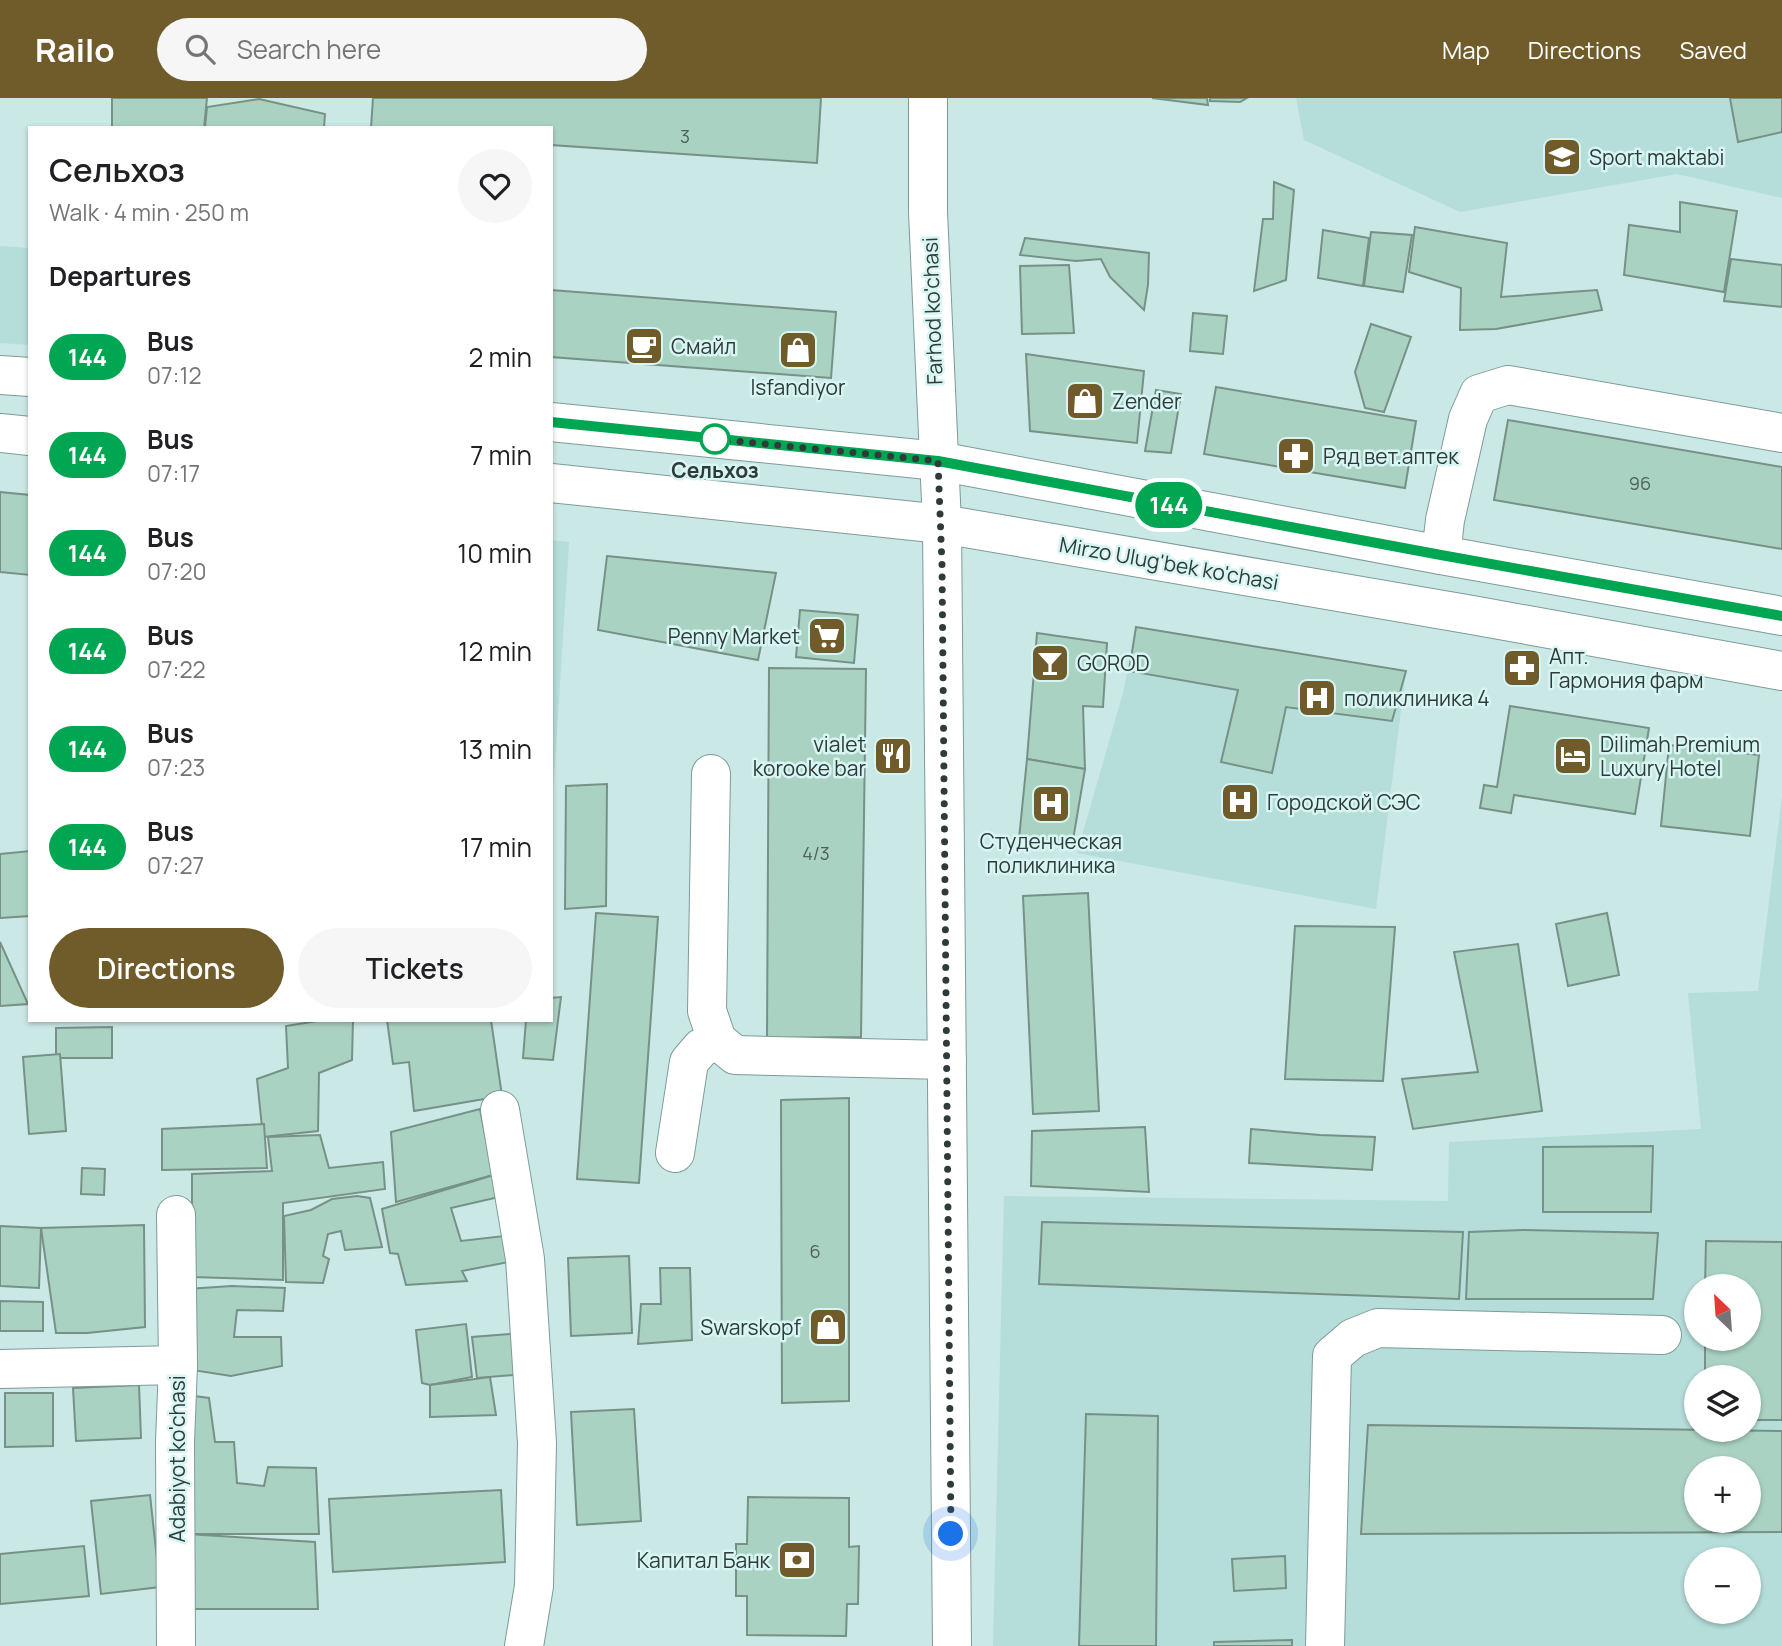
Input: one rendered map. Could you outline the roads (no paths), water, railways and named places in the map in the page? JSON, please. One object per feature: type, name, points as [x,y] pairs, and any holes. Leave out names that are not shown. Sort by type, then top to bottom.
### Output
[{"type":"main road","name":"Farhod ko'chasi","points":[[929,98],[928,212],[942,524],[952,1646]]},
{"type":"main road","points":[[0,375],[28,377]]},
{"type":"main road","points":[[1441,555],[1445,520],[1468,419],[1479,394],[1508,385],[1782,433]]},
{"type":"main road","points":[[553,422],[938,461],[1782,616]]},
{"type":"main road","points":[[0,433],[28,436]]},
{"type":"main road","name":"Mirzo Ulug'bek ko'chasi","points":[[553,483],[942,524],[1782,671]]},
{"type":"main road","points":[[711,774],[706,1011],[717,1040],[736,1055],[947,1060]]},
{"type":"main road","points":[[674,1153],[689,1062],[701,1048],[717,1040]]},
{"type":"main road","points":[[499,1110],[525,1259],[537,1443],[534,1586],[524,1646]]},
{"type":"main road","points":[[176,1215],[178,1364]]},
{"type":"main road","points":[[1325,1646],[1332,1356],[1353,1338],[1378,1328],[1662,1335]]},
{"type":"main road","name":"Adabiyot ko'chasi","points":[[0,1369],[178,1364],[176,1646]]},
{"type":"place","name":"Sport maktabi","points":[[1562,157]]},
{"type":"place","name":"Смайл","points":[[644,346]]},
{"type":"place","name":"Isfandiyor","points":[[798,350]]},
{"type":"place","name":"Zender","points":[[1085,401]]},
{"type":"place","name":"Сельхоз","points":[[715,439]]},
{"type":"place","name":"Ряд вет.аптек","points":[[1296,456]]},
{"type":"place","name":"Penny Market","points":[[827,636]]},
{"type":"place","name":"GOROD","points":[[1050,663]]},
{"type":"place","name":"Апт. Гармония фарм","points":[[1522,668]]},
{"type":"place","name":"поликлиника 4","points":[[1317,698]]},
{"type":"place","name":"vialet korooke bar","points":[[893,756]]},
{"type":"place","name":"Dilimah Premium Luxury Hotel","points":[[1573,756]]},
{"type":"place","name":"Городской СЭС","points":[[1240,802]]},
{"type":"place","name":"Студенческая поликлиника","points":[[1051,804]]},
{"type":"place","name":"Swarskopf","points":[[828,1327]]},
{"type":"place","name":"Капитал Банк","points":[[797,1560]]}]
